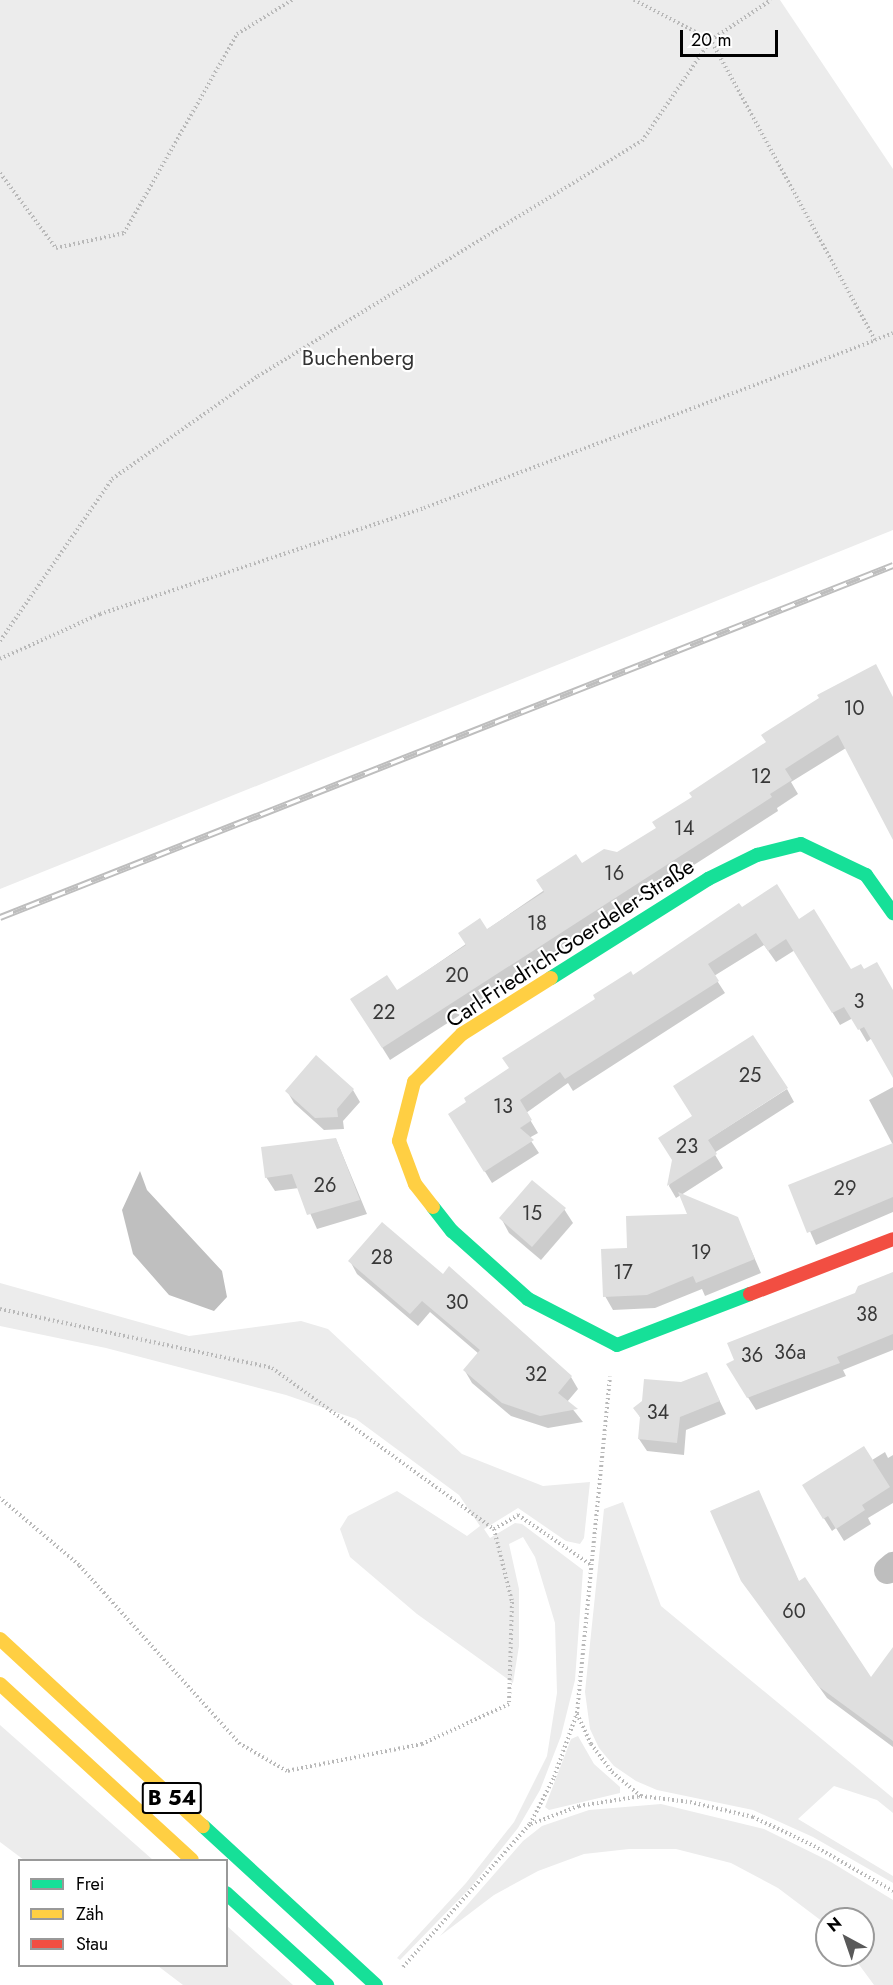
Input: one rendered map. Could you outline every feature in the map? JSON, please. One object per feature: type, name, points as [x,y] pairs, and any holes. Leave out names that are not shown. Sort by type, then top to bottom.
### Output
[{"type":"main road","name":"Carl-Friedrich-Goerdeler-Straße","points":[[617,1345],[528,1299],[452,1231],[415,1184],[399,1141],[414,1082],[462,1034],[708,879],[757,855],[801,844],[866,875],[893,913]]},
{"type":"main road","points":[[617,1345],[893,1239]]},
{"type":"main road","name":"B 54","points":[[0,1639],[376,1985]]},
{"type":"main road","name":"B 54","points":[[0,1684],[191,1859]]},
{"type":"main road","points":[[228,1895],[325,1983]]},
{"type":"path","points":[[0,173],[56,248],[124,233],[237,34],[292,0]]},
{"type":"path","points":[[634,0],[711,40],[874,340]]},
{"type":"path","points":[[0,641],[112,479],[258,376],[642,141],[711,40],[771,0]]},
{"type":"path","points":[[0,659],[100,614],[424,508],[893,333]]},
{"type":"path","points":[[0,1309],[272,1368],[494,1529],[512,1602],[509,1704],[422,1744],[287,1771],[240,1744],[80,1565],[0,1498]]},
{"type":"path","points":[[401,1969],[531,1824],[554,1777],[577,1713],[610,1375],[617,1345]]},
{"type":"path","points":[[494,1529],[518,1515],[591,1565]]},
{"type":"path","points":[[577,1713],[591,1744],[612,1772],[641,1796]]},
{"type":"path","points":[[531,1824],[579,1806],[641,1796],[690,1802],[753,1817],[814,1846],[893,1891]]},
{"type":"green space","name":"Buchenberg","points":[[0,0],[780,0],[893,169],[893,530],[0,889]]},
{"type":"green space","points":[[0,1283],[189,1336],[301,1321],[328,1329],[462,1454],[543,1486],[590,1482],[584,1538],[580,1544],[566,1541],[518,1508],[484,1529],[490,1538],[515,1523],[522,1524],[583,1570],[575,1680],[561,1736],[540,1790],[518,1828],[471,1887],[400,1960],[397,1958],[466,1883],[514,1822],[547,1756],[557,1693],[555,1623],[535,1557],[523,1537],[509,1544],[519,1589],[519,1646],[513,1683],[417,1614],[350,1557],[340,1529],[348,1516],[397,1491],[467,1536],[480,1526],[459,1495],[356,1419],[286,1395],[106,1348],[0,1326]]},
{"type":"green space","points":[[623,1502],[661,1606],[893,1798],[893,1813],[877,1800],[834,1786],[798,1819],[893,1876],[893,1883],[813,1837],[753,1810],[657,1790],[636,1781],[614,1766],[599,1748],[590,1729],[585,1692],[604,1509]]},
{"type":"green space","points":[[0,1725],[152,1859],[23,1859],[0,1842]]},
{"type":"green space","points":[[578,1736],[594,1764],[620,1787],[620,1793],[549,1810],[545,1807],[571,1739]]},
{"type":"green space","points":[[661,1804],[764,1829],[831,1862],[893,1900],[893,1985],[874,1985],[861,1967],[875,1967],[875,1907],[815,1907],[815,1916],[778,1888],[731,1863],[676,1849],[629,1849],[584,1854],[538,1871],[494,1895],[440,1936],[523,1841],[542,1826],[589,1810]]},
{"type":"green space","points":[[228,1927],[293,1985],[183,1985],[159,1967],[228,1967]]},
{"type":"shaded area","points":[[140,1171],[147,1190],[222,1271],[227,1297],[214,1311],[169,1295],[133,1254],[122,1210]]},
{"type":"building","points":[[876,664],[893,697],[893,840],[838,735],[785,769],[792,780],[770,794],[772,797],[382,1048],[350,999],[387,975],[397,990],[466,945],[458,933],[480,918],[487,929],[544,892],[536,880],[576,854],[582,863],[604,849],[617,852],[656,828],[652,822],[692,797],[689,793],[766,742],[761,735],[819,698],[817,695]]},
{"type":"building","points":[[777,884],[799,919],[814,909],[851,969],[861,964],[864,969],[877,962],[893,990],[893,1078],[864,1027],[858,1030],[844,1007],[832,1013],[786,939],[768,951],[756,933],[708,964],[719,981],[565,1079],[560,1072],[520,1100],[532,1120],[520,1128],[534,1140],[484,1172],[448,1114],[466,1102],[464,1098],[509,1068],[502,1058],[595,999],[593,995],[631,971],[633,975],[739,903],[742,907]]},
{"type":"building","points":[[753,1035],[788,1088],[708,1140],[717,1154],[667,1186],[672,1160],[658,1138],[692,1116],[673,1086]]},
{"type":"building","points":[[316,1055],[354,1089],[337,1109],[338,1117],[315,1118],[285,1091]]},
{"type":"building","points":[[336,1138],[360,1200],[307,1215],[292,1174],[265,1178],[261,1147]]},
{"type":"building","points":[[893,1143],[893,1197],[807,1233],[788,1185]]},
{"type":"building","points":[[532,1180],[566,1208],[532,1247],[499,1218]]},
{"type":"building","points":[[678,1192],[738,1217],[755,1259],[696,1283],[693,1276],[647,1295],[603,1297],[601,1249],[627,1248],[626,1216],[687,1214]]},
{"type":"building","points":[[382,1222],[443,1274],[449,1266],[572,1376],[558,1393],[578,1409],[540,1416],[502,1403],[463,1370],[480,1350],[422,1301],[410,1314],[348,1261]]},
{"type":"building","points":[[893,1272],[893,1334],[837,1357],[840,1363],[747,1398],[726,1364],[734,1360],[727,1343],[855,1293],[858,1286]]},
{"type":"building","points":[[707,1372],[720,1401],[680,1417],[677,1443],[638,1439],[640,1417],[633,1408],[642,1401],[644,1379],[681,1382]]},
{"type":"building","points":[[864,1446],[890,1487],[862,1505],[865,1510],[836,1529],[828,1516],[823,1519],[802,1485]]},
{"type":"building","points":[[759,1490],[799,1581],[805,1577],[871,1677],[893,1647],[893,1741],[818,1686],[741,1581],[710,1511]]},
{"type":"railway","points":[[0,917],[893,565]]},
{"type":"traffic: fast","points":[[551,978],[708,879],[757,855],[801,844],[866,875],[893,913]]},
{"type":"traffic: fast","points":[[433,1207],[452,1231],[528,1299],[617,1345],[750,1294]]},
{"type":"traffic: fast","points":[[203,1826],[376,1985]]},
{"type":"traffic: fast","points":[[228,1895],[327,1985]]},
{"type":"traffic: slow","points":[[433,1207],[415,1184],[399,1141],[414,1082],[462,1034],[551,978]]},
{"type":"traffic: slow","points":[[0,1639],[203,1826]]},
{"type":"traffic: slow","points":[[0,1684],[191,1859]]},
{"type":"traffic: jam","points":[[750,1294],[893,1239]]}]
